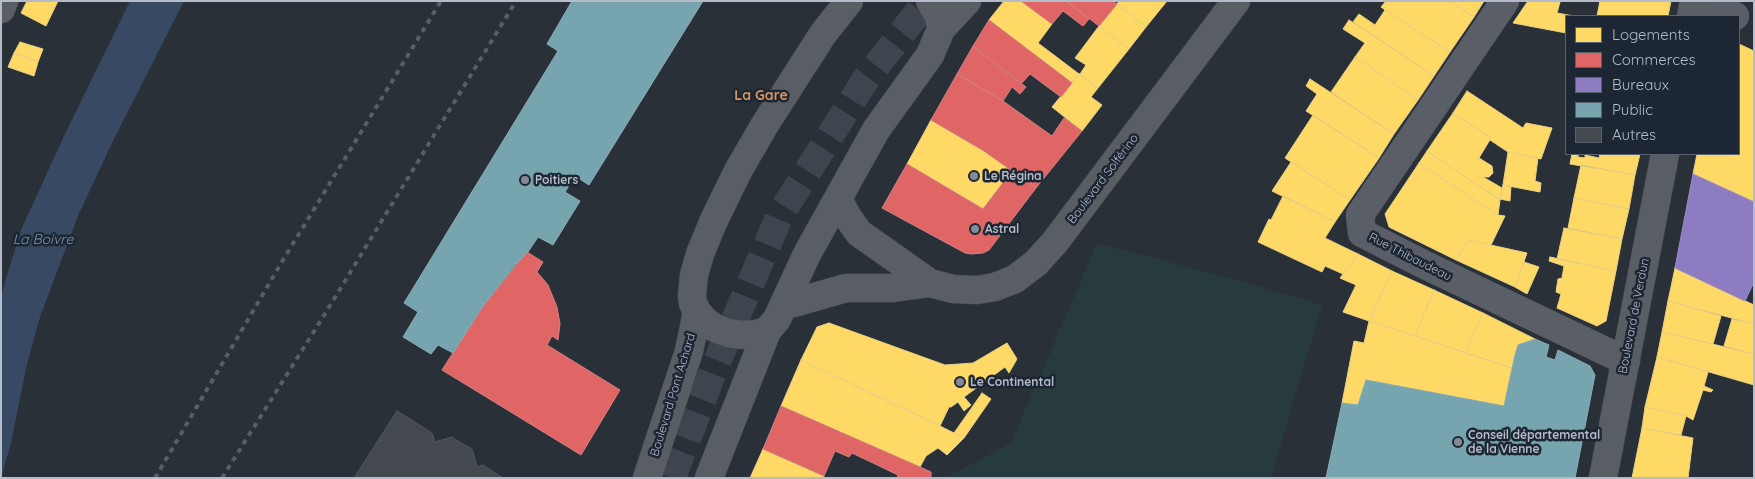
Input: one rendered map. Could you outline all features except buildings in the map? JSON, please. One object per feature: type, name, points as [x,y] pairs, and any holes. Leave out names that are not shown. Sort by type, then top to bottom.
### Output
[{"type":"street","points":[[1,9],[4,1]]},
{"type":"street","points":[[767,331],[743,335],[728,333],[710,325],[697,312],[692,296],[694,275],[704,245],[734,179],[800,68],[823,34],[849,1]]},
{"type":"street","points":[[930,1],[939,16],[941,30]]},
{"type":"street","points":[[709,478],[767,331],[777,319],[807,254],[876,130],[930,55],[941,30],[967,1]]},
{"type":"street","name":"Boulevard Solférino","points":[[838,199],[846,216],[859,233],[930,283],[953,289],[977,290],[995,287],[1014,279],[1036,263],[1055,242],[1236,1]]},
{"type":"street","name":"Rue Thibaudeau","points":[[1504,1],[1360,215],[1362,233],[1426,266],[1626,362]]},
{"type":"street","points":[[1691,15],[1694,1]]},
{"type":"street","points":[[1705,1],[1733,15]]},
{"type":"street","points":[[1740,19],[1754,26]]},
{"type":"street","name":"Boulevard de Verdun","points":[[1604,478],[1665,155]]},
{"type":"street","name":"Boulevard Solférino","points":[[783,306],[846,288],[893,288],[930,283]]},
{"type":"street","name":"Boulevard Pont Achard","points":[[647,478],[689,351],[697,312]]},
{"type":"green space","points":[[1097,243],[1241,281],[1322,305],[1271,478],[945,478],[1011,443]]},
{"type":"water","name":"La Boivre","points":[[130,1],[184,1],[111,145],[78,216],[40,317],[27,364],[11,443],[1,478],[1,295],[21,230],[64,136]]},
{"type":"tunnel","points":[[672,478],[716,364],[780,215],[866,79],[927,1]]},
{"type":"railway","points":[[155,478],[283,260],[441,1]]},
{"type":"railway","points":[[222,478],[323,317],[516,1]]},
{"type":"place","name":"Le Régina","points":[[974,176]]},
{"type":"place","name":"Poitiers","points":[[525,180]]},
{"type":"place","name":"Astral","points":[[975,229]]},
{"type":"place","name":"Le Continental","points":[[960,382]]},
{"type":"place","name":"Conseil départemental de la Vienne","points":[[1458,442]]},
{"type":"district","name":"La Gare","points":[[761,96]]}]
